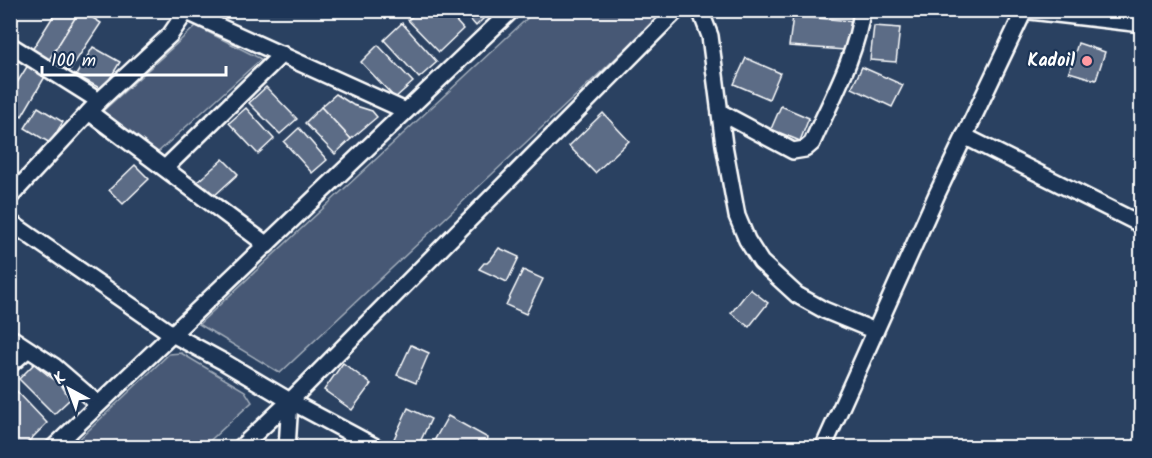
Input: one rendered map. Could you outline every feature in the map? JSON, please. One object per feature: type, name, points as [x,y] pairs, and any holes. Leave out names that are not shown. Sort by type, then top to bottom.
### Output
[{"type":"street","points":[[53,447],[512,10]]},
{"type":"street","points":[[240,447],[290,401],[676,10]]},
{"type":"street","points":[[700,10],[710,36],[736,216],[747,240],[761,262],[798,295],[824,310],[875,331]]},
{"type":"street","points":[[720,112],[793,151],[805,149],[812,143],[840,80],[860,29],[862,10]]},
{"type":"street","points":[[10,197],[94,107],[170,35],[187,11],[406,111]]},
{"type":"street","points":[[823,447],[1023,11],[1142,24]]},
{"type":"street","points":[[10,45],[94,107],[165,168],[267,244]]},
{"type":"street","points":[[165,168],[282,54]]},
{"type":"street","points":[[964,136],[1142,225]]},
{"type":"street","points":[[10,222],[172,334],[290,401],[378,447]]},
{"type":"street","points":[[10,337],[54,366],[98,404]]},
{"type":"street","points":[[10,365],[27,350]]},
{"type":"street","points":[[287,447],[290,401]]},
{"type":"shaded area","points":[[535,11],[666,11],[280,373],[199,324]]},
{"type":"shaded area","points":[[196,26],[261,59],[157,153],[103,111]]},
{"type":"shaded area","points":[[181,353],[245,391],[252,402],[203,447],[71,447],[169,354]]},
{"type":"building","points":[[57,10],[73,10],[78,14],[49,60],[32,50]]},
{"type":"building","points":[[80,10],[101,23],[68,73],[49,60]]},
{"type":"building","points":[[206,10],[235,10],[233,17]]},
{"type":"building","points":[[419,10],[446,10],[463,29],[439,52],[408,20]]},
{"type":"building","points":[[462,10],[492,10],[476,26]]},
{"type":"building","points":[[793,16],[853,21],[845,50],[789,46]]},
{"type":"building","points":[[402,23],[437,62],[419,78],[384,40]]},
{"type":"building","points":[[874,26],[900,28],[896,62],[870,60]]},
{"type":"building","points":[[1078,43],[1105,52],[1096,80],[1069,72]]},
{"type":"building","points":[[378,45],[413,82],[395,98],[361,62]]},
{"type":"building","points":[[93,47],[120,62],[103,90],[76,75]]},
{"type":"building","points":[[746,58],[780,73],[769,99],[734,84]]},
{"type":"building","points":[[28,65],[46,75],[22,116],[10,109],[10,94]]},
{"type":"building","points":[[862,67],[903,85],[892,107],[852,88]]},
{"type":"building","points":[[266,87],[297,119],[280,134],[249,103]]},
{"type":"building","points":[[336,94],[353,105],[372,111],[377,117],[351,139],[321,107]]},
{"type":"building","points":[[781,106],[809,118],[800,141],[771,129]]},
{"type":"building","points":[[38,107],[63,122],[50,143],[25,128]]},
{"type":"building","points":[[321,107],[351,139],[335,154],[305,123]]},
{"type":"building","points":[[246,108],[274,139],[258,154],[229,123]]},
{"type":"building","points":[[603,113],[629,141],[595,173],[569,146]]},
{"type":"building","points":[[299,128],[327,160],[312,173],[284,142]]},
{"type":"building","points":[[223,159],[238,174],[214,196],[207,188],[196,183]]},
{"type":"building","points":[[135,165],[149,179],[123,204],[109,190]]},
{"type":"building","points":[[499,248],[519,257],[507,282],[479,269]]},
{"type":"building","points":[[523,270],[543,279],[526,314],[506,305]]},
{"type":"building","points":[[750,289],[768,303],[749,327],[731,313]]},
{"type":"building","points":[[411,345],[429,353],[416,383],[397,375]]},
{"type":"building","points":[[343,363],[371,384],[352,410],[324,390]]},
{"type":"building","points":[[34,364],[62,386],[70,399],[54,414],[19,379]]},
{"type":"building","points":[[11,385],[47,423],[22,448],[16,448],[10,442]]},
{"type":"building","points":[[408,408],[431,419],[417,448],[408,448],[393,441]]},
{"type":"building","points":[[448,416],[488,438],[483,448],[430,448]]},
{"type":"place","name":"Kadoil","points":[[1087,61]]}]
